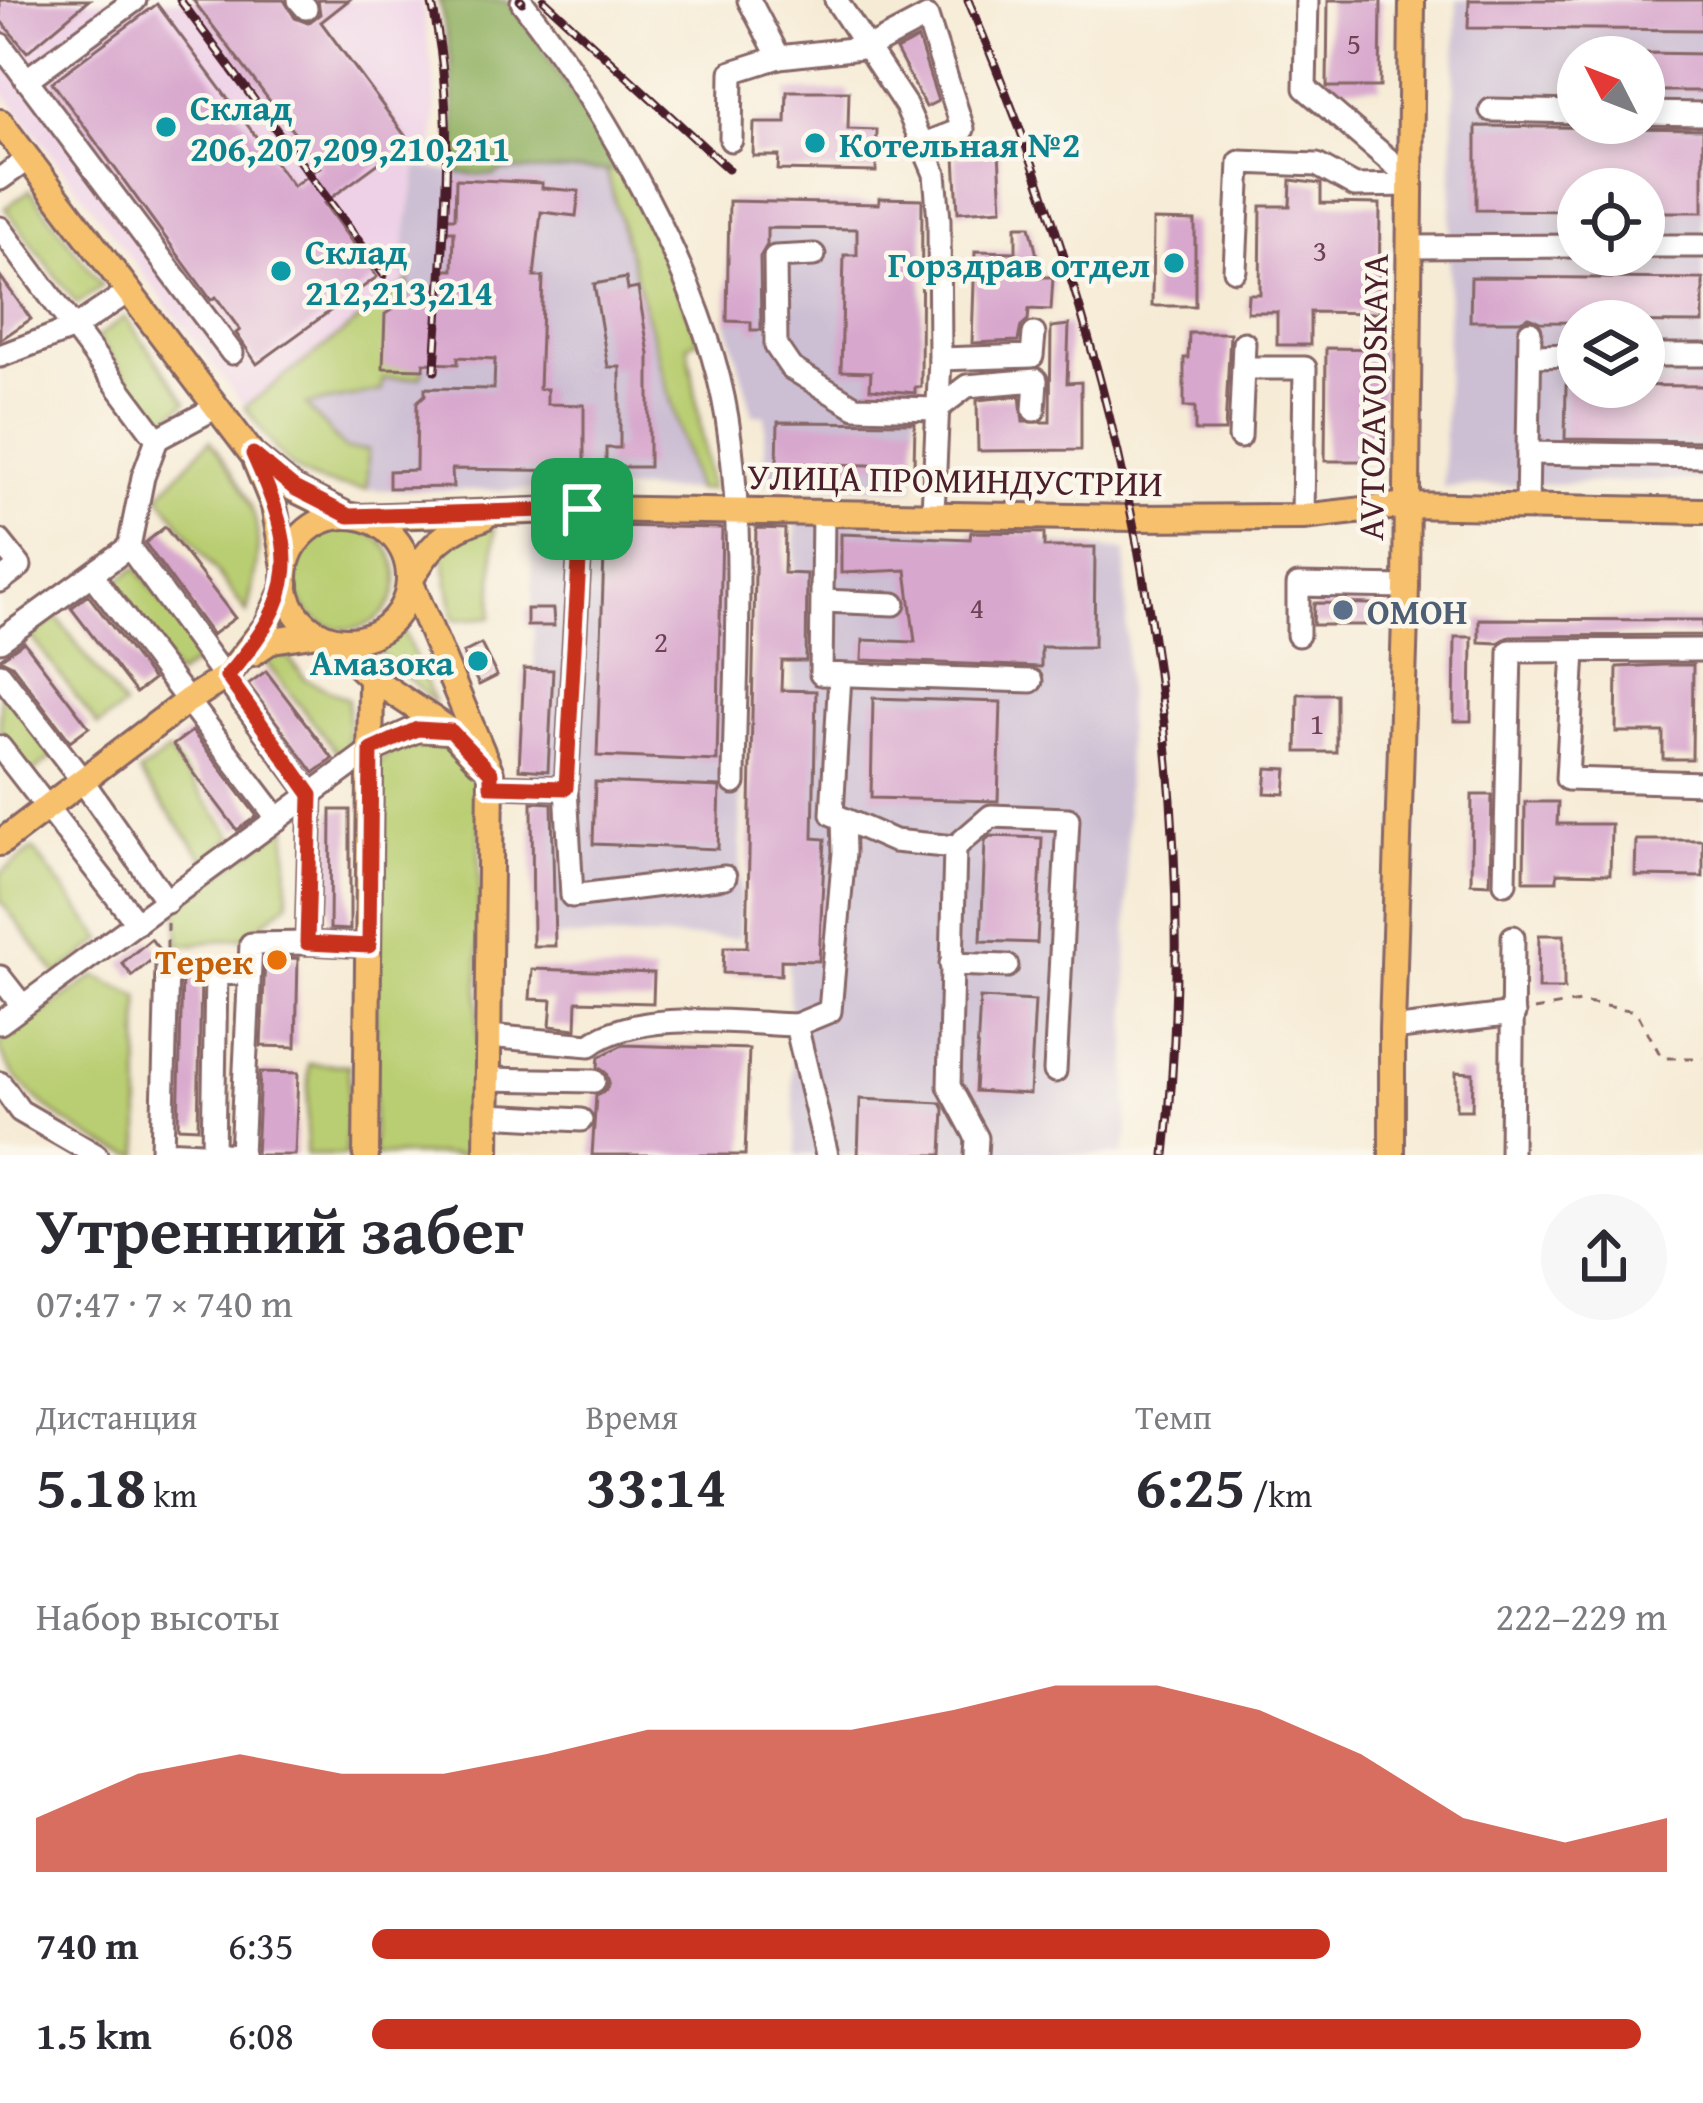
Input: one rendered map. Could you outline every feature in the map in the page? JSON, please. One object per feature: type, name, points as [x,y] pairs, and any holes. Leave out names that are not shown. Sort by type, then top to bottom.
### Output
[{"type":"main road","name":"AVTOZAVODSKAYA","points":[[1393,1155],[1392,1030],[1406,586],[1412,0]]},
{"type":"main road","points":[[0,122],[253,454],[305,496],[387,532],[398,545],[491,779],[487,1155]]},
{"type":"main road","points":[[253,454],[278,519],[296,613],[371,678],[451,731],[491,779]]},
{"type":"main road","name":"УЛИЦА ПРОМИНДУСТРИИ","points":[[354,516],[582,509],[1133,518],[1303,517],[1407,506],[1703,511]]},
{"type":"main road","points":[[0,843],[272,640],[324,635],[348,640],[383,629],[406,599],[426,551],[444,533],[502,512]]},
{"type":"main road","points":[[234,668],[267,625],[290,554],[314,526],[354,516]]},
{"type":"main road","points":[[365,1155],[371,678]]},
{"type":"main road","points":[[371,750],[417,729],[451,731]]},
{"type":"street","points":[[26,80],[135,0]]},
{"type":"street","points":[[749,0],[779,57]]},
{"type":"street","points":[[836,0],[870,47],[924,144],[935,174],[940,220],[940,359],[933,512]]},
{"type":"street","points":[[1307,0],[1305,88],[1410,182]]},
{"type":"street","points":[[522,2],[608,130],[694,303],[723,395],[736,513],[734,783]]},
{"type":"street","points":[[730,140],[732,71],[779,57],[870,47],[927,17],[963,129],[924,144]]},
{"type":"street","points":[[0,44],[232,353]]},
{"type":"street","points":[[1491,110],[1557,112]]},
{"type":"street","points":[[1665,113],[1703,114]]},
{"type":"street","points":[[0,179],[28,160]]},
{"type":"street","points":[[1235,270],[1240,163],[1317,165],[1355,186],[1410,182]]},
{"type":"street","points":[[0,228],[157,439]]},
{"type":"street","points":[[1409,247],[1557,246]]},
{"type":"street","points":[[1665,246],[1703,246]]},
{"type":"street","points":[[814,255],[775,257],[776,346],[791,368],[855,407],[937,409],[968,386],[1036,380],[1034,410]]},
{"type":"street","points":[[0,356],[74,328],[128,292]]},
{"type":"street","points":[[1527,508],[1530,332]]},
{"type":"street","points":[[940,359],[1032,356],[1034,334]]},
{"type":"street","points":[[1240,437],[1244,343]]},
{"type":"street","points":[[1665,355],[1703,355]]},
{"type":"street","points":[[1530,356],[1557,356]]},
{"type":"street","points":[[1243,368],[1305,368],[1303,517]]},
{"type":"street","points":[[0,641],[129,547],[143,477],[157,439],[217,407]]},
{"type":"street","points":[[1528,453],[1703,456]]},
{"type":"street","points":[[582,509],[566,788],[572,896],[725,878]]},
{"type":"street","points":[[823,513],[821,674],[1031,681]]},
{"type":"street","points":[[0,541],[20,566],[0,580]]},
{"type":"street","points":[[129,547],[234,668],[311,795],[307,943]]},
{"type":"street","points":[[92,575],[278,819]]},
{"type":"street","points":[[1298,635],[1298,585],[1406,586]]},
{"type":"street","points":[[823,601],[894,604]]},
{"type":"street","points":[[1505,883],[1510,651],[1703,650]]},
{"type":"street","points":[[1574,651],[1567,779],[1703,783]]},
{"type":"street","points":[[0,674],[167,902]]},
{"type":"street","points":[[840,675],[832,814],[894,841],[955,847],[991,816],[1068,820],[1055,1070]]},
{"type":"street","points":[[0,747],[136,923]]},
{"type":"street","points":[[0,1023],[371,750]]},
{"type":"street","points":[[491,779],[566,788]]},
{"type":"street","points":[[488,1036],[590,1045],[609,1030],[685,1021],[796,1025],[830,1011],[843,819]]},
{"type":"street","points":[[955,847],[949,1087],[977,1138],[976,1155]]},
{"type":"street","points":[[1511,1155],[1513,937]]},
{"type":"street","points":[[167,961],[162,1150],[241,1155],[251,944],[369,946]]},
{"type":"street","points":[[951,964],[1007,966]]},
{"type":"street","points":[[213,1152],[216,974],[247,973]]},
{"type":"street","points":[[0,977],[22,1005]]},
{"type":"street","points":[[1392,1030],[1514,1014]]},
{"type":"street","points":[[796,1025],[827,1155]]},
{"type":"street","points":[[488,1079],[594,1081]]},
{"type":"street","points":[[0,1083],[20,1111],[97,1155]]},
{"type":"street","points":[[0,1128],[20,1111]]},
{"type":"street","points":[[488,1115],[581,1120]]},
{"type":"path","points":[[167,902],[167,961]]},
{"type":"path","points":[[1514,1014],[1580,1002],[1636,1011],[1662,1058],[1703,1058]]},
{"type":"shaded area","points":[[0,0],[421,0],[436,91],[435,132],[433,169],[416,168],[400,271],[409,282],[245,407],[0,87]]},
{"type":"shaded area","points":[[1457,0],[1703,0],[1703,480],[1443,487]]},
{"type":"shaded area","points":[[417,167],[458,173],[606,170],[696,490],[379,490],[334,487],[290,469],[245,407],[408,283],[400,271]]},
{"type":"shaded area","points":[[879,198],[924,199],[914,489],[766,483],[765,415],[753,414],[727,321],[729,201],[878,204]]},
{"type":"shaded area","points":[[796,517],[1126,551],[1128,1135],[1123,1155],[796,1155],[787,946]]},
{"type":"shaded area","points":[[531,529],[742,535],[740,938],[541,937]]},
{"type":"green space","points":[[439,0],[507,0],[531,29],[619,170],[502,171],[494,176],[458,173],[451,60]]},
{"type":"green space","points":[[606,170],[619,170],[665,258],[699,340],[688,345],[710,489],[696,490]]},
{"type":"green space","points":[[30,190],[102,286],[77,304],[5,208]]},
{"type":"green space","points":[[409,282],[408,296],[385,314],[424,369],[420,377],[383,379],[381,391],[306,405],[345,449],[368,450],[367,489],[306,476],[282,457],[245,407]]},
{"type":"green space","points":[[125,317],[187,402],[159,423],[97,337]]},
{"type":"green space","points":[[210,440],[241,486],[256,521],[257,559],[247,613],[159,495]]},
{"type":"green space","points":[[346,527],[366,530],[389,549],[397,578],[394,598],[375,621],[346,629],[326,626],[303,607],[295,578],[298,558],[317,535]]},
{"type":"green space","points":[[460,528],[495,528],[492,617],[454,620],[442,548]]},
{"type":"green space","points":[[136,567],[203,657],[177,676],[111,586]]},
{"type":"green space","points":[[57,617],[124,707],[98,726],[31,636]]},
{"type":"green space","points":[[403,629],[435,703],[377,651]]},
{"type":"green space","points":[[271,652],[289,658],[305,679],[348,699],[348,748],[340,756],[263,659]]},
{"type":"green space","points":[[0,684],[54,756],[28,776],[0,738]]},
{"type":"green space","points":[[400,744],[456,746],[480,777],[477,1155],[373,1155],[378,764]]},
{"type":"green space","points":[[168,751],[234,837],[205,860],[139,773]]},
{"type":"green space","points":[[287,826],[288,902],[246,937],[179,946],[178,904]]},
{"type":"green space","points":[[33,849],[103,940],[57,975],[0,900],[0,874]]},
{"type":"green space","points":[[95,976],[139,996],[140,1155],[102,1143],[55,1114],[4,1059],[0,1043]]},
{"type":"green space","points":[[309,1064],[349,1065],[346,1155],[306,1155]]},
{"type":"building","points":[[0,0],[89,0],[27,52],[0,20]]},
{"type":"building","points":[[193,0],[284,0],[295,18],[308,23],[320,14],[318,0],[349,0],[321,22],[409,141],[324,203],[377,277],[257,364],[236,333],[240,330],[216,297],[211,300],[52,82],[157,4],[293,186],[320,167]]},
{"type":"building","points":[[1328,0],[1381,0],[1380,87],[1327,87]]},
{"type":"building","points":[[1469,0],[1703,0],[1703,30],[1468,28]]},
{"type":"building","points":[[918,39],[938,101],[926,107],[896,50]]},
{"type":"building","points":[[1665,53],[1703,54],[1703,91],[1665,91]]},
{"type":"building","name":"Котельная №2","points":[[787,91],[849,91],[848,129],[877,130],[876,172],[778,170],[779,156],[753,156],[754,123],[786,123]]},
{"type":"building","points":[[1476,126],[1557,127],[1557,144],[1665,144],[1665,128],[1703,129],[1703,212],[1665,212],[1665,168],[1557,168],[1557,211],[1476,210]]},
{"type":"building","points":[[999,152],[1002,209],[958,212],[955,156]]},
{"type":"building","points":[[456,179],[542,183],[542,188],[579,191],[576,216],[541,212],[534,277],[543,277],[539,389],[547,389],[547,404],[584,405],[584,471],[452,469],[453,487],[389,488],[389,471],[416,470],[417,402],[425,388],[494,389],[495,359],[458,357],[458,364],[424,363],[424,369],[383,368],[385,314],[402,303],[414,304],[414,298],[444,299],[445,270],[453,270],[454,231],[447,231],[447,218],[455,218]]},
{"type":"building","points":[[1291,180],[1321,184],[1321,203],[1380,204],[1379,313],[1310,312],[1310,345],[1277,345],[1277,312],[1247,312],[1248,294],[1260,294],[1261,206],[1290,206]]},
{"type":"building","points":[[879,198],[922,199],[921,387],[915,387],[915,393],[870,389],[871,372],[841,371],[844,255],[857,255],[857,229],[767,228],[767,245],[760,257],[761,330],[751,330],[751,322],[727,321],[729,201],[879,204]]},
{"type":"building","name":"Горздрав отдел","points":[[1153,220],[1195,221],[1195,306],[1152,306]]},
{"type":"building","points":[[1016,226],[1030,226],[1042,277],[1053,277],[1051,310],[1029,309],[1018,341],[972,343],[975,251],[1016,252]]},
{"type":"building","points":[[0,276],[31,319],[0,340]]},
{"type":"building","points":[[1471,277],[1703,279],[1703,323],[1665,323],[1665,300],[1557,300],[1557,322],[1529,317],[1470,321]]},
{"type":"building","points":[[626,278],[628,290],[638,288],[649,354],[649,467],[606,467],[606,448],[620,448],[620,367],[608,367],[594,284]]},
{"type":"building","points":[[1069,325],[1067,383],[1081,382],[1081,450],[978,451],[977,400],[1020,396],[1023,422],[1050,422],[1051,327]]},
{"type":"building","points":[[1189,333],[1230,333],[1225,431],[1195,431],[1195,407],[1184,407]]},
{"type":"building","points":[[1326,348],[1383,349],[1382,461],[1325,461]]},
{"type":"building","points":[[1665,386],[1703,386],[1703,441],[1565,439],[1566,408],[1665,408]]},
{"type":"building","points":[[778,422],[915,423],[914,466],[777,463]]},
{"type":"building","points":[[605,526],[722,528],[717,761],[597,756]]},
{"type":"building","points":[[165,527],[235,618],[212,635],[145,543]]},
{"type":"building","points":[[756,528],[785,529],[784,573],[807,574],[806,661],[782,661],[781,690],[816,691],[813,838],[825,839],[819,961],[781,960],[781,975],[723,973],[724,947],[747,947]]},
{"type":"building","points":[[971,532],[1044,533],[1044,547],[1095,547],[1094,647],[1041,647],[1041,667],[862,660],[863,640],[915,642],[906,570],[841,573],[841,534],[970,539]]},
{"type":"building","points":[[88,595],[153,680],[136,693],[71,608]]},
{"type":"building","points":[[1314,603],[1371,604],[1371,625],[1313,625]]},
{"type":"building","points":[[527,609],[553,609],[554,626],[527,626]]},
{"type":"building","points":[[1479,619],[1703,620],[1703,635],[1510,636],[1498,643],[1479,642]]},
{"type":"building","points":[[1455,637],[1472,637],[1471,721],[1454,721]]},
{"type":"building","points":[[24,642],[89,727],[70,741],[12,665],[0,659]]},
{"type":"building","name":"Амазока","points":[[481,644],[497,676],[479,685],[463,653]]},
{"type":"building","points":[[1693,665],[1692,759],[1663,759],[1663,732],[1616,732],[1617,667]]},
{"type":"building","points":[[524,669],[553,670],[548,771],[519,769]]},
{"type":"building","points":[[266,671],[333,759],[314,773],[248,684]]},
{"type":"building","points":[[1298,694],[1336,694],[1336,752],[1297,752]]},
{"type":"building","points":[[873,698],[1001,702],[998,801],[871,798]]},
{"type":"building","points":[[192,731],[257,816],[237,830],[173,745]]},
{"type":"building","points":[[1267,768],[1287,769],[1285,794],[1265,793]]},
{"type":"building","points":[[595,782],[720,787],[718,849],[593,844]]},
{"type":"building","points":[[1472,795],[1492,795],[1490,884],[1471,883]]},
{"type":"building","points":[[532,802],[552,803],[555,946],[533,946]]},
{"type":"building","points":[[1525,802],[1558,802],[1557,824],[1611,824],[1610,874],[1557,873],[1557,881],[1524,881]]},
{"type":"building","points":[[331,810],[350,810],[350,930],[330,929]]},
{"type":"building","points":[[990,836],[1042,838],[1037,943],[981,941],[985,841]]},
{"type":"building","points":[[1636,840],[1703,840],[1703,877],[1635,876]]},
{"type":"building","points":[[1539,935],[1564,935],[1564,989],[1538,989]]},
{"type":"building","points":[[151,939],[161,952],[132,976],[122,963]]},
{"type":"building","points":[[298,958],[296,1047],[261,1046],[265,959]]},
{"type":"building","points":[[532,969],[654,973],[653,1003],[577,1001],[576,1029],[550,1026],[552,1000],[530,999]]},
{"type":"building","points":[[182,975],[201,975],[198,1128],[178,1127]]},
{"type":"building","points":[[980,998],[1035,1001],[1030,1094],[975,1091]]},
{"type":"building","points":[[623,1045],[749,1049],[745,1155],[592,1155],[596,1096],[609,1082],[598,1067],[599,1057]]},
{"type":"building","points":[[260,1072],[298,1073],[295,1155],[256,1155]]},
{"type":"building","points":[[1456,1072],[1473,1073],[1472,1110],[1456,1110]]},
{"type":"building","points":[[860,1099],[941,1103],[942,1155],[858,1155]]},
{"type":"railway","points":[[180,0],[384,275]]},
{"type":"railway","points":[[431,0],[440,45],[447,138],[435,371]]},
{"type":"railway","points":[[544,0],[728,169]]},
{"type":"railway","points":[[968,0],[1023,138],[1071,278],[1110,421],[1141,565],[1163,711],[1174,859],[1175,1007],[1165,1155]]},
{"type":"place","name":"Склад 206,207,209,210,211","points":[[166,127]]},
{"type":"place","name":"Котельная №2","points":[[815,143]]},
{"type":"place","name":"Горздрав отдел","points":[[1174,263]]},
{"type":"place","name":"Склад 212,213,214","points":[[281,271]]},
{"type":"place","name":"ОМОН","points":[[1343,610]]},
{"type":"place","name":"Амазока","points":[[478,661]]},
{"type":"place","name":"Терек","points":[[277,960]]},
{"type":"route","points":[[253,454],[294,488],[349,516],[582,509],[566,788],[491,786],[491,773],[451,731],[417,729],[371,750],[369,946],[307,943],[311,795],[227,676],[267,625],[286,584],[281,532],[253,454]]}]
